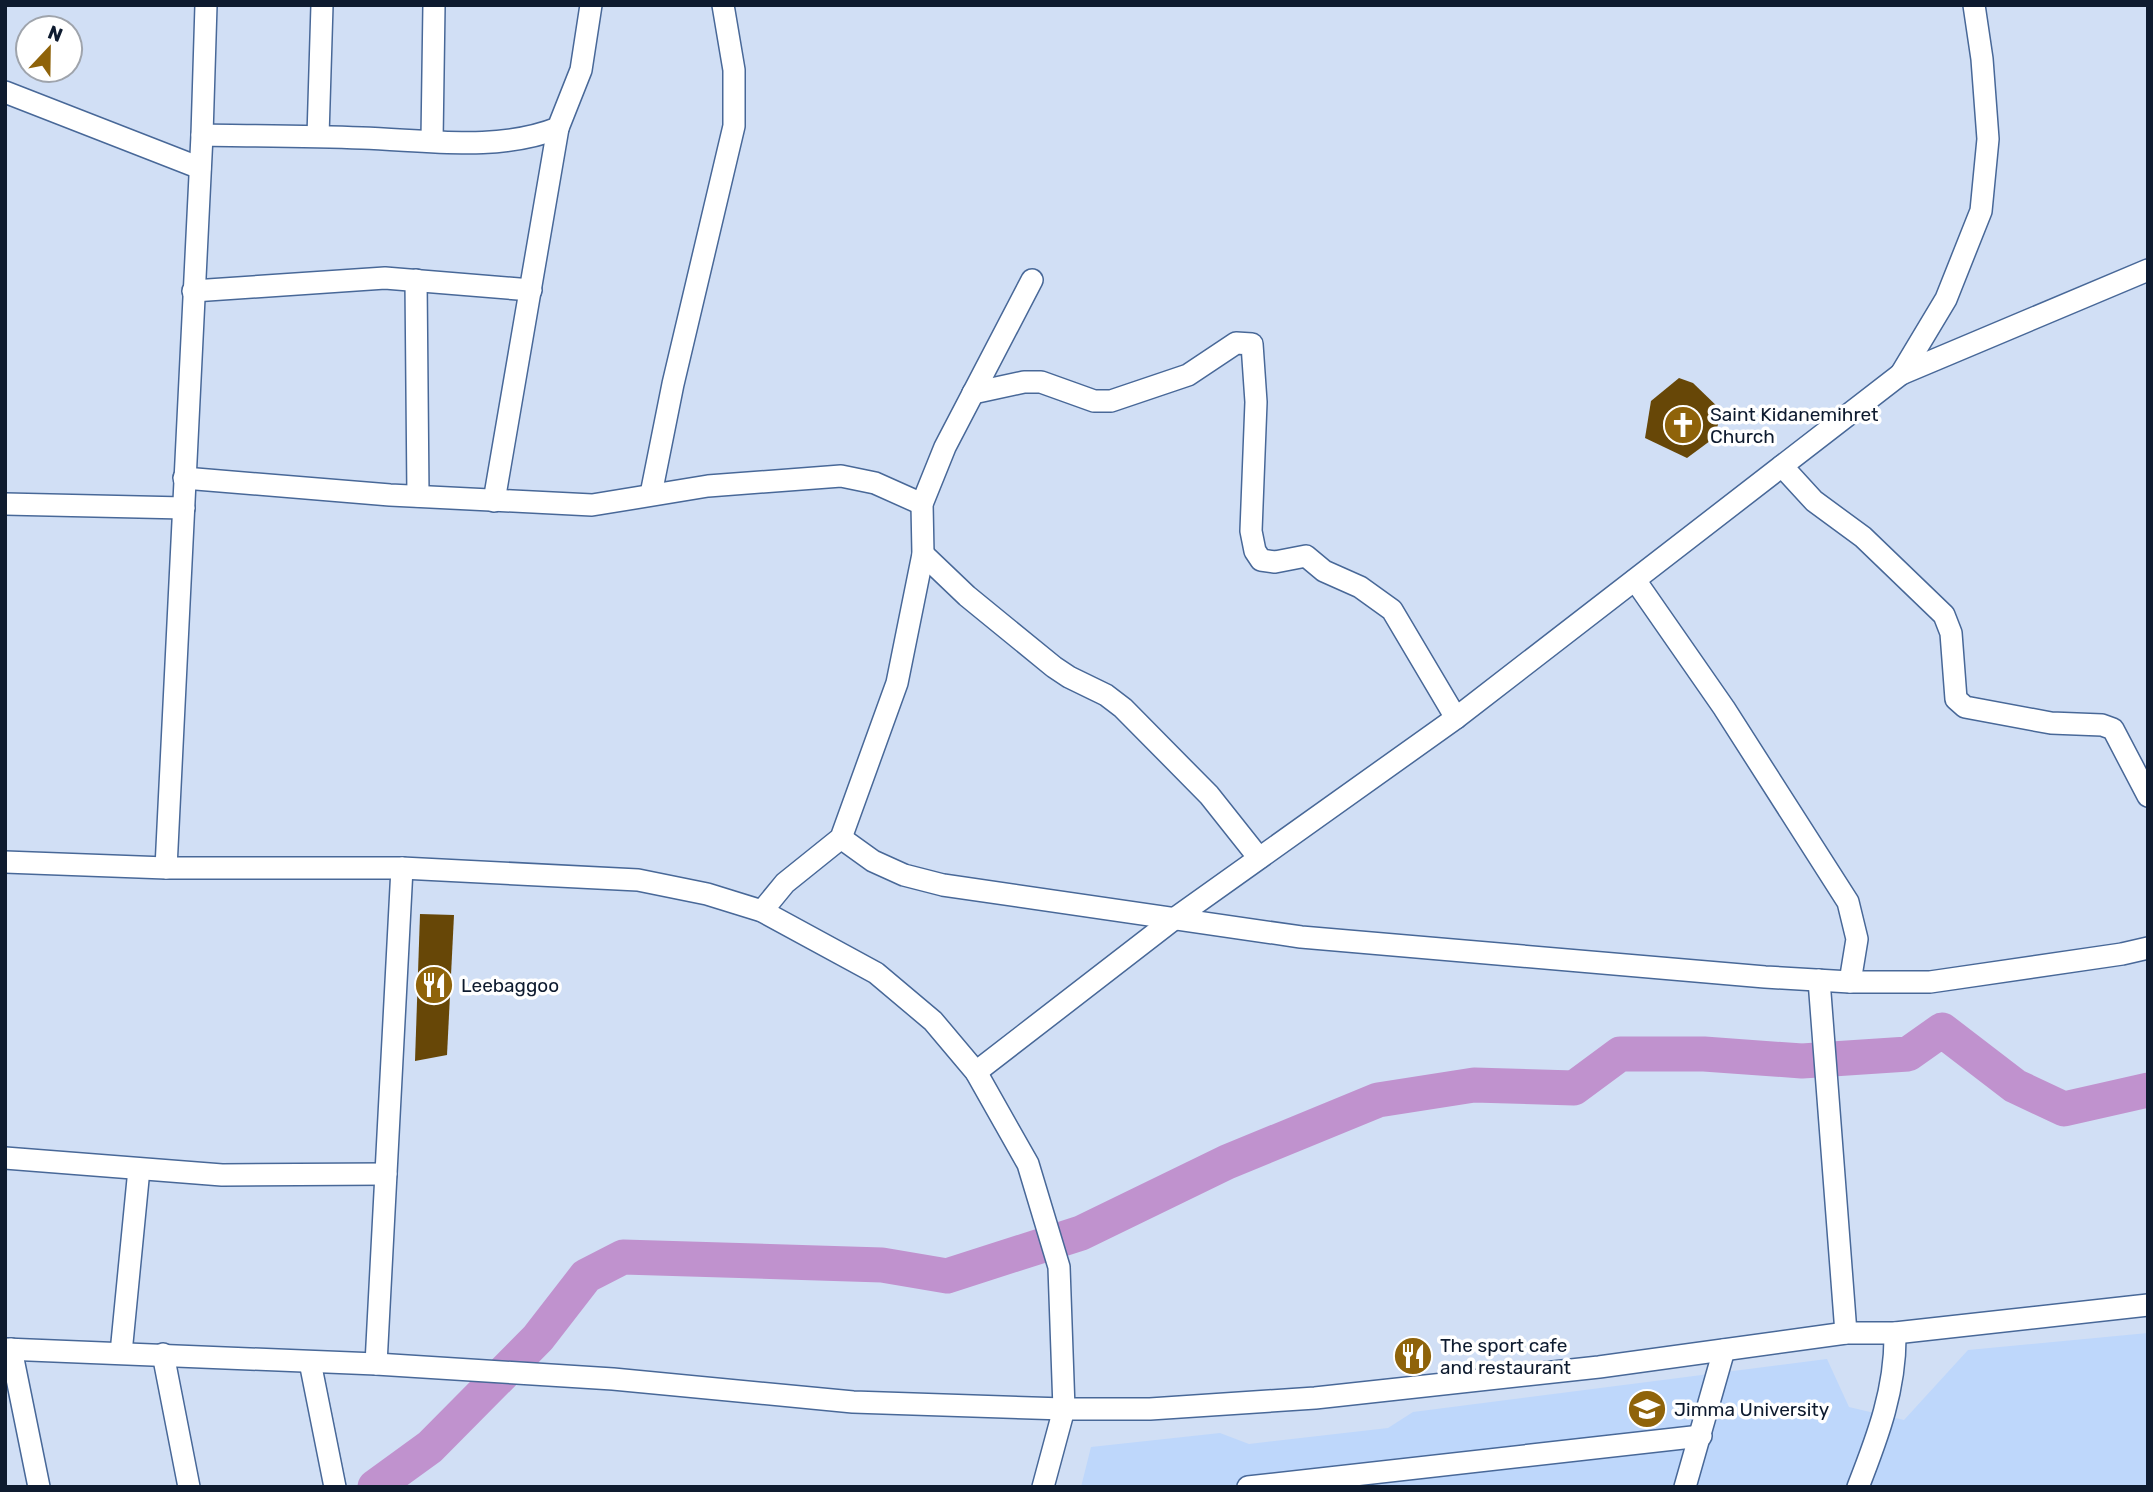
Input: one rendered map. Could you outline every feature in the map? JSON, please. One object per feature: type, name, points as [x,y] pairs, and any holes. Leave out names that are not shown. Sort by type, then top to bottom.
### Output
[{"type":"street","points":[[166,868],[206,5]]},
{"type":"street","points":[[318,136],[321,5]]},
{"type":"street","points":[[432,140],[434,5]]},
{"type":"street","points":[[494,501],[558,128],[581,70],[592,5]]},
{"type":"street","points":[[651,494],[673,384],[734,126],[734,70],[723,5]]},
{"type":"street","points":[[1901,374],[1946,299],[1981,211],[1988,139],[1982,59],[1974,5]]},
{"type":"street","points":[[5,92],[200,168]]},
{"type":"street","points":[[202,135],[473,142],[534,138],[558,128]]},
{"type":"street","points":[[976,1072],[1174,919],[1456,718],[1901,374],[2148,270]]},
{"type":"street","points":[[194,290],[385,278],[531,290]]},
{"type":"street","points":[[415,281],[418,496]]},
{"type":"street","points":[[762,911],[785,883],[841,838],[897,683],[923,554],[922,504],[944,447],[1032,281]]},
{"type":"street","points":[[973,393],[1024,382],[1041,382],[1094,401],[1111,401],[1188,375],[1236,343],[1252,344],[1256,402],[1251,531],[1255,551],[1261,560],[1275,562],[1306,556],[1324,571],[1360,587],[1392,610],[1456,718]]},
{"type":"street","points":[[1782,466],[1814,501],[1864,537],[1944,615],[1951,634],[1956,699],[1965,708],[2051,723],[2102,725],[2113,729],[2148,796]]},
{"type":"street","points":[[184,478],[418,496],[592,505],[720,485],[841,476],[875,483],[922,504]]},
{"type":"street","points":[[5,504],[184,508]]},
{"type":"street","points":[[923,554],[967,596],[1054,667],[1106,695],[1123,708],[1209,796],[1259,858]]},
{"type":"street","points":[[1635,580],[1724,708],[1848,902],[1857,939],[1850,982]]},
{"type":"street","points":[[841,838],[873,861],[904,875],[943,885],[1301,937],[1850,982],[1930,982],[2148,948]]},
{"type":"street","points":[[5,862],[166,868],[402,868],[638,880],[707,894],[762,911],[876,973],[933,1021],[976,1072],[1031,1172],[1059,1267],[1064,1409],[1043,1487]]},
{"type":"street","points":[[376,1364],[402,868]]},
{"type":"street","points":[[1819,980],[1846,1333]]},
{"type":"street","points":[[5,1158],[222,1175],[386,1174]]},
{"type":"street","points":[[121,1353],[139,1169]]},
{"type":"street","points":[[39,1487],[8,1349],[376,1364],[612,1379],[853,1402],[1150,1409],[1315,1398],[1598,1367],[1846,1333],[1895,1333],[2148,1305]]},
{"type":"street","points":[[1858,1487],[1889,1399],[1896,1361],[1895,1333]]},
{"type":"street","points":[[1685,1487],[1724,1350]]},
{"type":"street","points":[[163,1354],[190,1487]]},
{"type":"street","points":[[310,1362],[335,1487]]},
{"type":"street","points":[[1248,1487],[1701,1436]]},
{"type":"shaded area","name":"Jimma University","points":[[2148,1333],[2148,1487],[1081,1487],[1091,1447],[1220,1433],[1249,1444],[1388,1428],[1413,1412],[1827,1359],[1849,1407],[1904,1420],[1968,1350]]},
{"type":"building","name":"Saint Kidanemihret Church","points":[[1679,378],[1693,383],[1722,411],[1714,438],[1687,458],[1645,438],[1651,401]]},
{"type":"building","name":"Leebaggoo","points":[[420,914],[454,915],[447,1055],[415,1061]]},
{"type":"waterway","points":[[375,1487],[430,1447],[538,1338],[586,1276],[623,1257],[882,1265],[947,1276],[1081,1233],[1227,1162],[1378,1100],[1474,1085],[1574,1088],[1620,1054],[1704,1054],[1802,1061],[1908,1054],[1942,1030],[2015,1086],[2064,1109],[2148,1090]]},
{"type":"place","name":"Saint Kidanemihret Church","points":[[1683,425]]},
{"type":"place","name":"Leebaggoo","points":[[434,985]]},
{"type":"place","name":"The sport cafe and restaurant","points":[[1413,1356]]},
{"type":"place","name":"Jimma University","points":[[1647,1409]]}]
